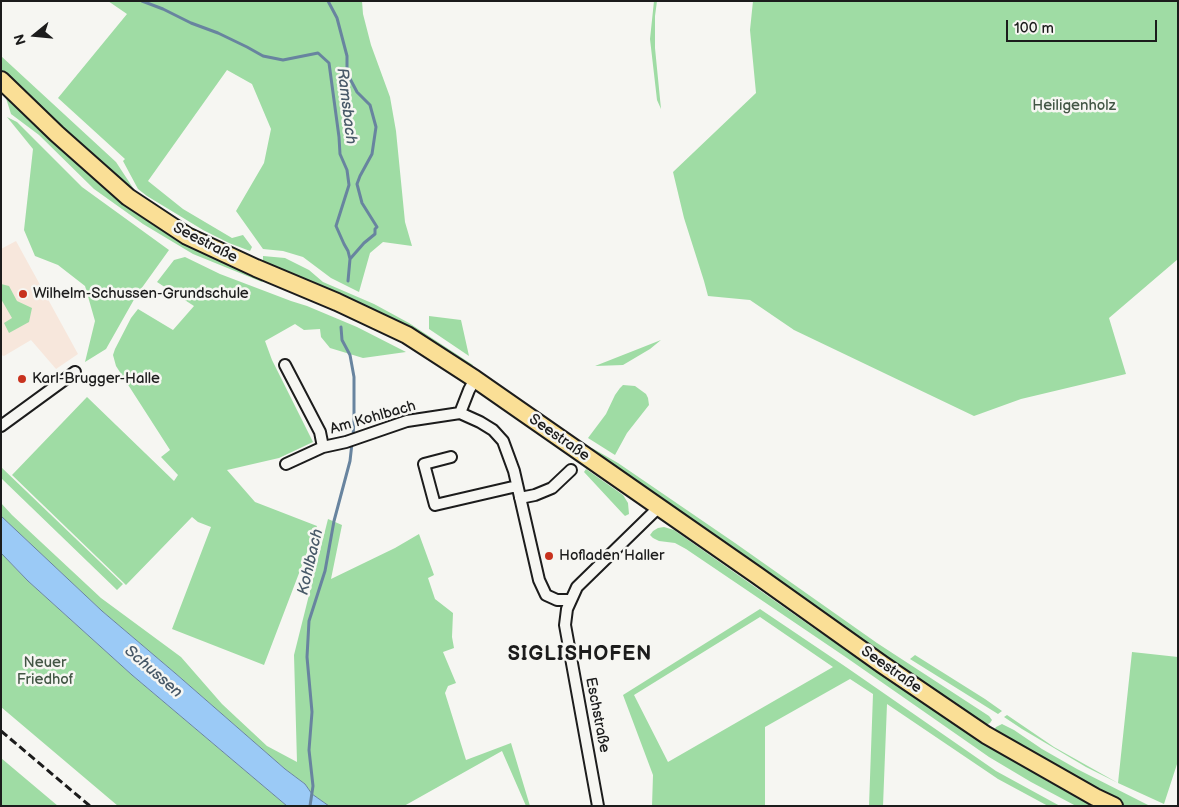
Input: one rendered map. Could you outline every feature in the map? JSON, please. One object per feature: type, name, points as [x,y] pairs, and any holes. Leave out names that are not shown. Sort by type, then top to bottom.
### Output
[{"type":"main road","name":"Seestraße","points":[[1,80],[57,134],[128,197],[187,236],[256,268],[337,302],[406,335],[475,380],[658,506],[883,665],[986,735],[1114,806]]},
{"type":"street","name":"Am Kohlbach","points":[[285,365],[320,432],[323,447]]},
{"type":"street","points":[[1,426],[75,372]]},
{"type":"street","points":[[475,380],[460,413],[480,422],[503,441],[514,471],[539,580],[546,595],[558,600],[571,600]]},
{"type":"street","name":"Am Kohlbach","points":[[286,464],[323,447],[346,442],[408,421],[460,413]]},
{"type":"street","points":[[451,457],[424,464],[435,505],[517,486]]},
{"type":"street","points":[[520,498],[535,495],[552,488],[571,470]]},
{"type":"street","name":"Eschstraße","points":[[598,806],[565,625],[567,609],[577,587],[658,506]]},
{"type":"shaded area","name":"Wilhelm-Schussen-Grundschule","points":[[16,241],[78,354],[56,369],[31,340],[4,356],[1,355],[1,249]]},
{"type":"green space","points":[[108,1],[362,1],[363,14],[371,45],[390,97],[396,131],[405,222],[412,246],[383,242],[370,253],[359,292],[331,278],[303,257],[283,251],[263,249],[236,211],[264,163],[271,129],[252,84],[227,70],[148,181],[183,209],[232,238],[243,235],[252,247],[250,251],[203,230],[138,189],[123,161],[125,159],[58,98],[127,14]]},
{"type":"green space","points":[[654,1],[657,1],[655,48],[661,109],[657,100],[650,39]]},
{"type":"green space","name":"Heiligenholz","points":[[753,1],[1178,1],[1178,259],[1109,318],[1126,374],[1021,399],[974,416],[794,330],[750,300],[708,296],[684,218],[673,172],[756,93],[750,30]]},
{"type":"green space","points":[[1,56],[116,162],[137,194],[89,155],[1,71]]},
{"type":"green space","points":[[5,95],[189,244],[208,255],[263,279],[262,282],[193,254],[143,224],[94,189],[39,135],[11,114]]},
{"type":"green space","points":[[7,117],[17,122],[82,187],[169,250],[136,296],[106,349],[85,362],[95,321],[85,286],[58,265],[35,256],[24,230],[33,149]]},
{"type":"green space","points":[[263,256],[285,258],[309,270],[323,282],[374,304],[409,323],[473,365],[469,369],[263,264]]},
{"type":"green space","points":[[185,257],[220,274],[307,306],[357,327],[406,352],[363,358],[330,348],[321,337],[320,329],[304,330],[295,324],[265,341],[272,360],[313,442],[279,458],[227,470],[255,502],[317,526],[264,665],[172,629],[211,527],[198,522],[192,517],[126,585],[12,475],[87,397],[174,481],[178,475],[161,457],[170,450],[116,366],[113,355],[131,318],[138,309],[173,330],[194,306],[157,282],[174,260]]},
{"type":"green space","points":[[1,284],[9,286],[17,301],[32,308],[29,322],[9,333],[4,323],[12,318],[1,299]]},
{"type":"green space","points":[[429,316],[461,320],[469,356],[429,329]]},
{"type":"green space","points":[[661,340],[623,365],[595,366]]},
{"type":"green space","points":[[623,385],[635,386],[646,394],[649,405],[627,433],[615,455],[588,438],[606,414],[615,395]]},
{"type":"green space","points":[[592,448],[618,463],[735,543],[877,643],[989,716],[992,720],[990,723],[984,726]]},
{"type":"green space","points":[[1,467],[123,584],[117,590],[1,478]]},
{"type":"green space","points":[[586,469],[623,495],[628,503],[629,514],[625,516],[623,514],[584,472]]},
{"type":"green space","points":[[1,503],[101,598],[181,657],[222,704],[267,746],[297,762],[294,655],[328,519],[342,525],[331,579],[395,548],[419,534],[434,575],[428,578],[435,599],[453,613],[452,637],[454,648],[443,652],[456,683],[448,686],[445,693],[466,760],[511,743],[530,806],[526,806],[502,751],[404,806],[329,806],[312,794],[305,784],[285,769],[102,611],[1,516]]},
{"type":"green space","points":[[664,527],[674,530],[812,627],[937,711],[1047,781],[1097,806],[1076,806],[989,757],[686,549],[675,543],[659,541],[650,535],[658,528]]},
{"type":"green space","name":"Neuer Friedhof","points":[[1,553],[28,581],[132,675],[287,806],[118,806],[1,707]]},
{"type":"green space","points":[[760,609],[996,771],[1060,806],[1048,806],[998,779],[887,704],[883,806],[869,806],[873,694],[850,679],[765,727],[765,806],[652,806],[653,775],[623,695]],"holes":[[[760,617],[833,667],[668,762],[634,695]]]},
{"type":"green space","points":[[1132,652],[1178,657],[1178,761],[1164,804],[1118,783]]},
{"type":"green space","points":[[915,655],[1002,711],[998,714],[910,659]]},
{"type":"green space","points":[[1007,715],[1054,747],[1118,783],[1086,767],[1004,717]]},
{"type":"green space","points":[[1002,724],[1077,769],[1150,806],[1126,806],[1099,792],[996,733],[994,730],[996,727]]},
{"type":"green space","points":[[1,758],[58,806],[1,806]]},
{"type":"water","name":"Schussen","points":[[1,516],[102,611],[285,769],[305,784],[312,794],[329,806],[287,806],[132,675],[28,581],[1,553]]},
{"type":"waterway","name":"Ramsbach","points":[[142,1],[218,33],[263,56],[283,60],[318,53],[329,63],[340,154],[347,170],[349,185],[336,226],[350,259]]},
{"type":"waterway","name":"Kohlbach","points":[[328,1],[337,18],[347,56],[347,73],[357,92],[370,105],[376,127],[372,154],[357,184],[362,203],[377,227],[375,234],[350,259],[348,281]]},
{"type":"waterway","name":"Kohlbach","points":[[341,327],[342,340],[350,355],[354,377],[353,437]]},
{"type":"waterway","name":"Kohlbach","points":[[310,806],[313,786],[309,750],[312,712],[307,657],[309,621],[325,571],[334,521],[350,461],[352,443]]},
{"type":"railway","points":[[1,731],[90,806]]},
{"type":"place","name":"Wilhelm-Schussen-Grundschule","points":[[23,294]]},
{"type":"place","name":"Karl-Brugger-Halle","points":[[22,379]]},
{"type":"place","name":"Hofladen Haller","points":[[549,556]]},
{"type":"district","name":"SIGLISHOFEN","points":[[580,655]]}]
